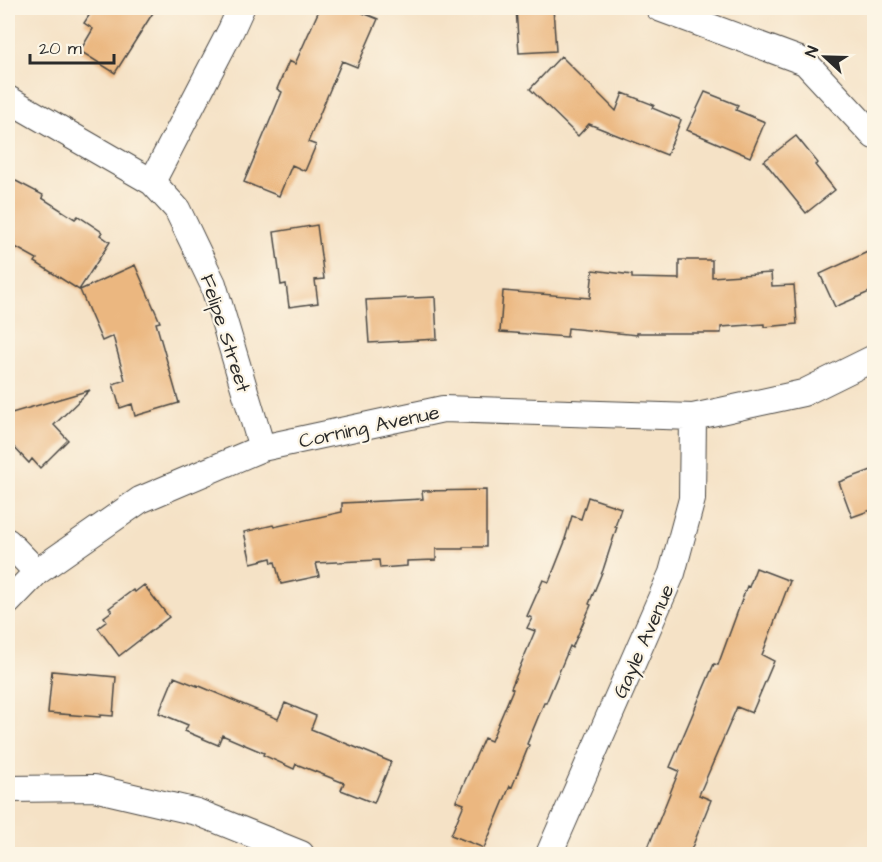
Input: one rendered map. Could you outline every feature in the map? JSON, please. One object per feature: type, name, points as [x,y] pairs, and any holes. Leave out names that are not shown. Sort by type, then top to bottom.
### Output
[{"type":"street","points":[[152,182],[241,8]]},
{"type":"street","points":[[658,8],[805,62],[874,136]]},
{"type":"street","name":"Felipe Street","points":[[8,99],[152,182],[177,209],[213,284],[262,448]]},
{"type":"street","name":"Corning Avenue","points":[[8,602],[37,572],[140,500],[262,448],[443,409],[693,417],[803,393],[874,357]]},
{"type":"street","name":"Gayle Avenue","points":[[549,855],[672,573],[692,499],[693,417]]},
{"type":"street","points":[[8,542],[37,572]]},
{"type":"street","points":[[8,789],[94,788],[198,812],[300,855]]},
{"type":"building","points":[[94,8],[156,8],[115,73],[80,51],[93,29],[84,23]]},
{"type":"building","points":[[320,8],[365,8],[363,13],[378,19],[357,67],[342,61],[308,142],[316,145],[305,171],[292,165],[279,196],[244,182],[282,92],[277,89],[289,61],[295,64]]},
{"type":"building","points":[[516,8],[553,8],[556,51],[519,53]]},
{"type":"building","points":[[561,56],[616,111],[623,93],[654,105],[652,108],[681,120],[667,155],[589,124],[578,136],[530,89]]},
{"type":"building","points":[[705,92],[738,105],[736,110],[765,122],[750,157],[687,130]]},
{"type":"building","points":[[796,136],[818,163],[815,165],[835,190],[806,213],[764,161]]},
{"type":"building","points":[[14,180],[43,195],[42,198],[75,219],[78,216],[102,232],[100,235],[110,242],[79,290],[35,262],[37,259],[8,243],[8,192]]},
{"type":"building","points":[[317,225],[324,279],[315,280],[318,303],[289,307],[286,284],[281,285],[274,232]]},
{"type":"building","points":[[874,249],[874,290],[835,307],[820,274]]},
{"type":"building","points":[[679,260],[712,260],[712,277],[771,273],[772,286],[794,285],[797,324],[721,327],[721,333],[637,333],[637,335],[568,328],[567,337],[500,332],[503,291],[590,298],[593,270],[632,275],[632,278],[679,279]]},
{"type":"building","points":[[135,265],[160,322],[156,323],[179,403],[135,416],[132,404],[120,408],[113,384],[125,380],[113,336],[102,341],[80,290]]},
{"type":"building","points":[[435,297],[437,339],[369,343],[366,300]]},
{"type":"building","points":[[90,390],[54,425],[68,440],[40,468],[32,459],[29,463],[8,441],[8,414]]},
{"type":"building","points":[[874,469],[874,509],[852,517],[839,482]]},
{"type":"building","points":[[486,490],[486,547],[436,549],[436,560],[407,561],[407,566],[380,568],[379,560],[316,563],[319,576],[281,584],[275,562],[272,563],[271,558],[251,563],[244,532],[342,512],[342,503],[423,499],[422,491]]},
{"type":"building","points":[[588,497],[621,508],[615,527],[617,527],[589,604],[591,605],[572,648],[570,646],[546,703],[544,703],[512,787],[510,786],[484,848],[451,835],[464,804],[456,801],[484,738],[491,741],[513,689],[511,688],[535,631],[527,628],[532,618],[527,616],[543,580],[549,582],[566,539],[572,516],[581,519]]},
{"type":"building","points":[[756,568],[790,581],[762,655],[774,661],[752,713],[737,707],[699,795],[711,800],[689,855],[645,855],[679,771],[670,767],[714,664],[718,665],[747,586],[749,587]]},
{"type":"building","points":[[144,585],[169,617],[119,656],[98,628],[107,621],[104,617],[112,611],[109,608],[133,590],[135,592]]},
{"type":"building","points":[[52,671],[116,677],[113,716],[48,713]]},
{"type":"building","points":[[174,677],[278,719],[285,703],[316,716],[311,729],[391,762],[374,803],[341,790],[344,783],[296,764],[294,769],[222,735],[218,745],[185,731],[188,725],[159,713]]}]
